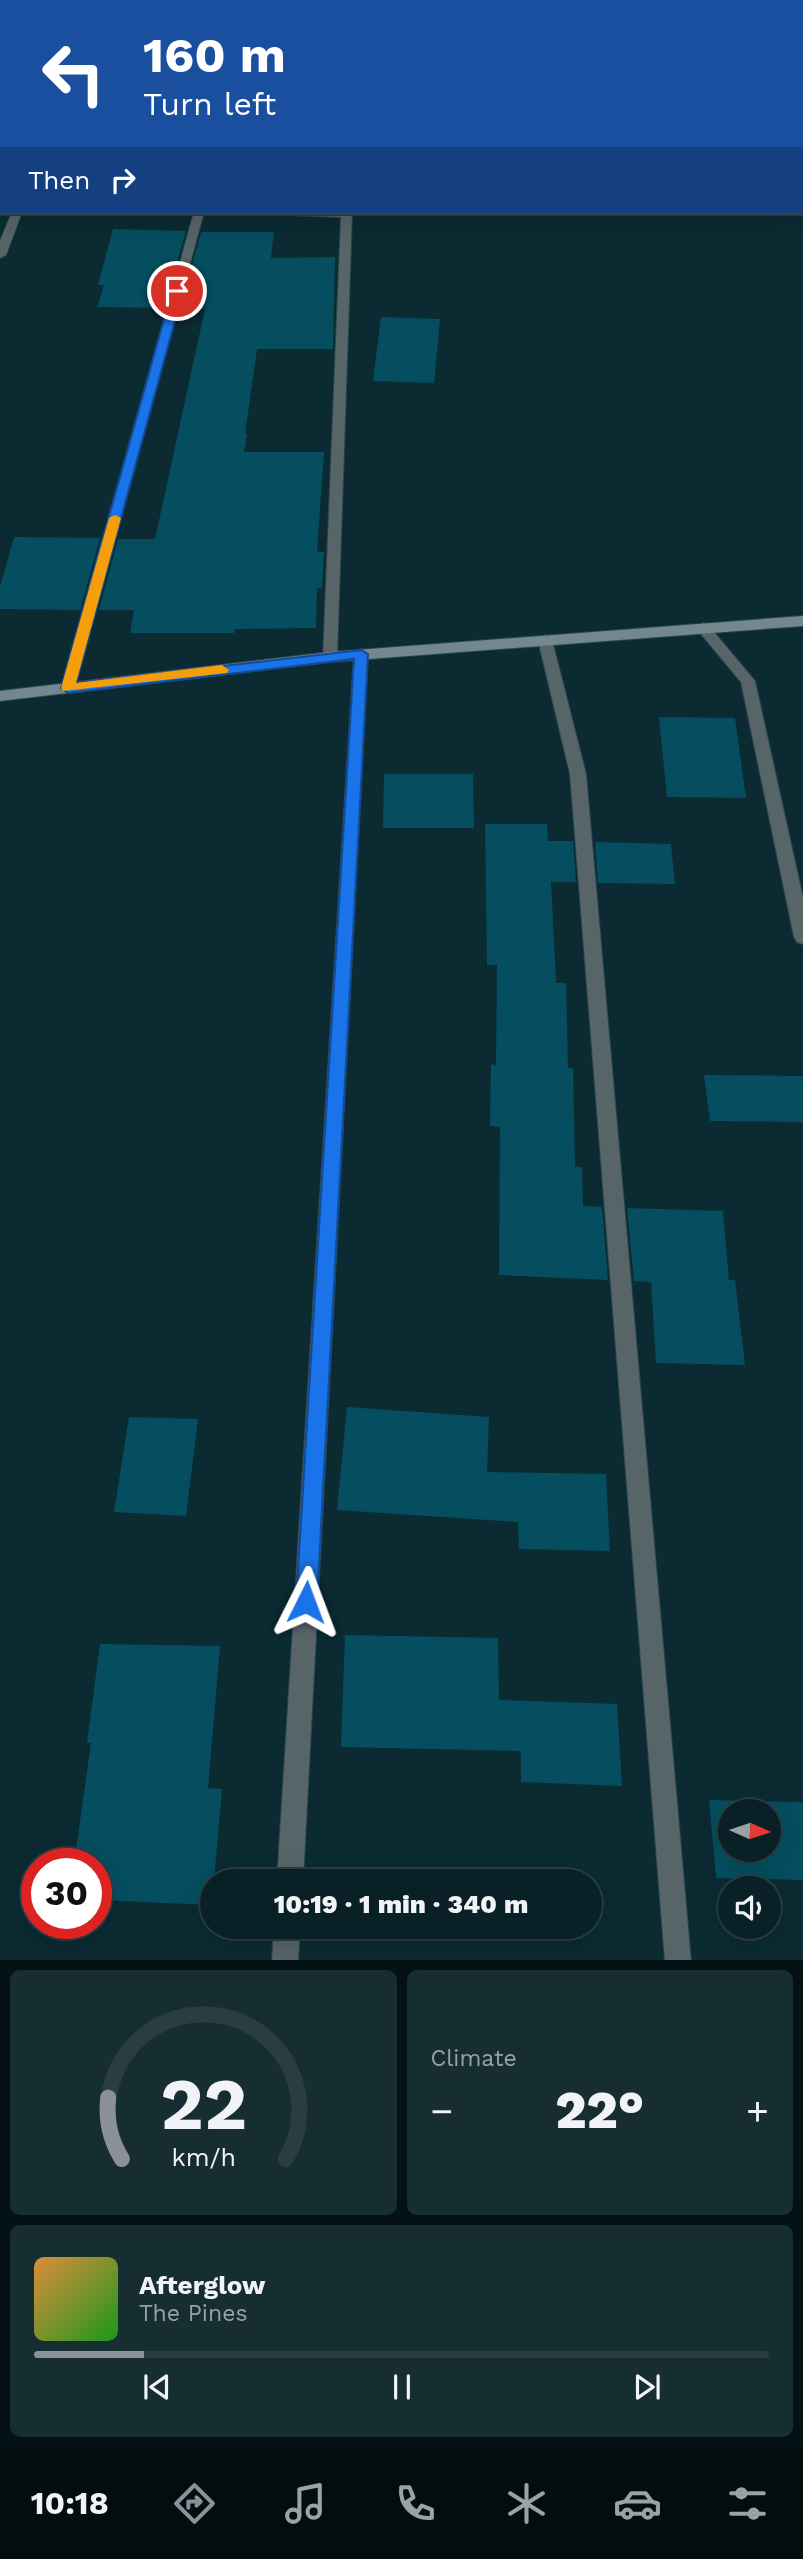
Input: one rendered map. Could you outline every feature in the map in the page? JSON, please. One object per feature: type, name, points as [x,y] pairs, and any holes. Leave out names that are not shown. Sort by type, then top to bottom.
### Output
[{"type":"street","points":[[0,255],[16,214]]},
{"type":"street","points":[[68,688],[198,214]]},
{"type":"street","points":[[330,657],[347,214]]},
{"type":"street","points":[[0,696],[361,654],[803,621]]},
{"type":"street","points":[[703,628],[748,681],[803,937]]},
{"type":"street","points":[[545,640],[578,774],[678,1960]]},
{"type":"street","points":[[291,1869],[361,654]]},
{"type":"street","points":[[285,1960],[286,1939]]},
{"type":"building","points":[[113,229],[186,231],[164,308],[97,307],[104,285],[98,285]]},
{"type":"building","points":[[201,232],[274,232],[271,258],[335,257],[333,349],[257,349],[244,452],[324,452],[317,552],[324,552],[322,588],[317,588],[316,628],[235,629],[234,633],[130,633],[134,610],[99,610],[118,539],[155,539],[205,309],[180,309]]},
{"type":"building","points":[[381,317],[440,319],[434,383],[373,381]]},
{"type":"building","points":[[14,537],[100,538],[80,610],[0,609],[0,587]]},
{"type":"building","points":[[659,717],[735,718],[746,798],[667,797]]},
{"type":"building","points":[[384,774],[473,774],[474,828],[383,828]]},
{"type":"building","points":[[485,824],[547,824],[548,841],[573,841],[576,882],[551,882],[556,983],[566,983],[568,1068],[573,1068],[575,1167],[582,1167],[583,1206],[602,1207],[608,1280],[499,1275],[500,1127],[490,1126],[491,1064],[496,1065],[497,965],[487,965]]},
{"type":"building","points":[[595,842],[671,844],[675,884],[598,883]]},
{"type":"building","points":[[704,1075],[803,1076],[803,1122],[710,1121]]},
{"type":"building","points":[[627,1208],[723,1211],[729,1280],[735,1280],[745,1365],[656,1363],[651,1282],[634,1281]]},
{"type":"building","points":[[347,1407],[489,1417],[487,1472],[606,1474],[610,1551],[519,1549],[518,1522],[337,1510]]},
{"type":"building","points":[[129,1417],[198,1419],[186,1516],[114,1512]]},
{"type":"building","points":[[345,1635],[498,1638],[499,1700],[617,1704],[622,1786],[521,1782],[521,1751],[341,1747]]},
{"type":"building","points":[[100,1644],[220,1646],[208,1788],[222,1789],[215,1869],[200,1869],[200,1904],[112,1901],[112,1848],[76,1848],[91,1743],[87,1743]]},
{"type":"building","points":[[709,1800],[718,1800],[718,1862],[781,1862],[781,1802],[803,1802],[803,1880],[781,1879],[781,1876],[718,1878]]},
{"type":"slow traffic","points":[[115,518],[68,688],[222,670]]},
{"type":"route","points":[[177,291],[68,688],[361,654],[306,1602]]}]
